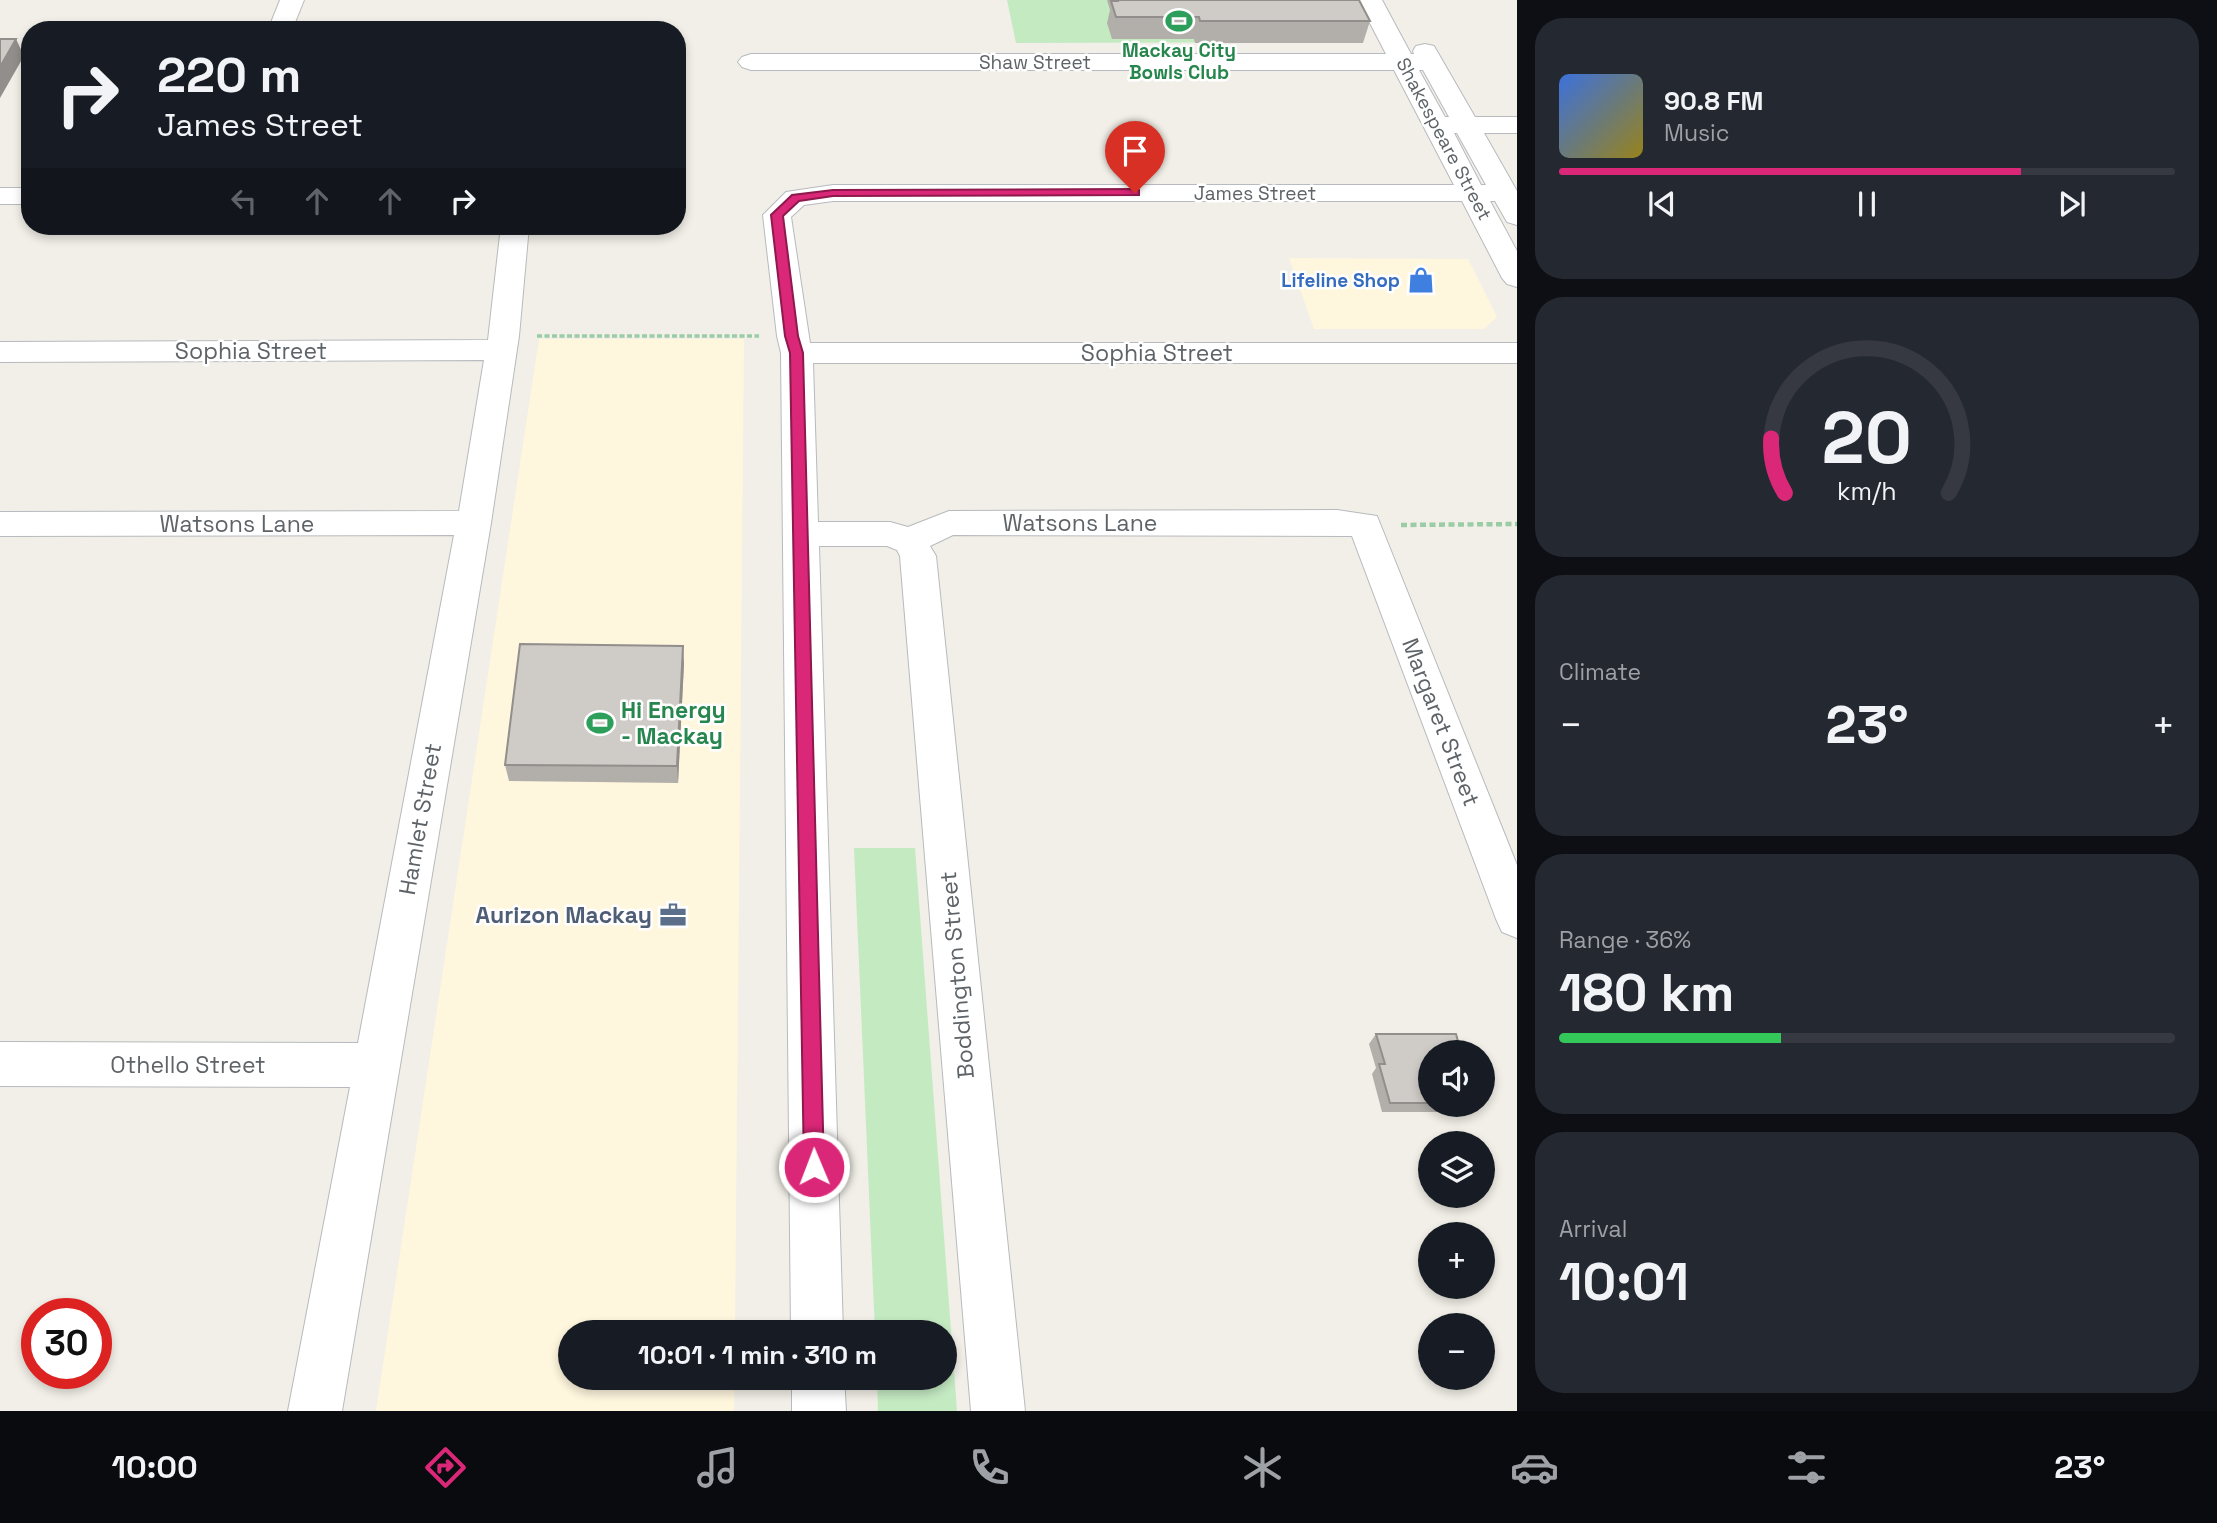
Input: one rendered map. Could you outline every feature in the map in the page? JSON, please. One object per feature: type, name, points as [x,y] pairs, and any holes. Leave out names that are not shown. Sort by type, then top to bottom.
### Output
[{"type":"street","points":[[284,21],[292,0]]},
{"type":"street","name":"Shakespeare Street","points":[[1370,0],[1517,278]]},
{"type":"street","name":"Shakespeare Street","points":[[1397,0],[1510,204]]},
{"type":"street","points":[[1389,34],[1416,34]]},
{"type":"street","name":"Shaw Street","points":[[751,62],[1431,62]]},
{"type":"street","points":[[1440,135],[1473,135],[1517,125]]},
{"type":"street","points":[[1473,135],[1517,146]]},
{"type":"street","name":"James Street","points":[[794,344],[777,215],[796,198],[833,193],[1472,192],[1510,204]]},
{"type":"street","points":[[0,196],[21,196]]},
{"type":"street","name":"Hamlet Street","points":[[315,1411],[474,523],[503,343],[514,235]]},
{"type":"street","name":"Sophia Street","points":[[0,352],[503,343]]},
{"type":"street","points":[[794,344],[817,1320]]},
{"type":"street","name":"Sophia Street","points":[[794,344],[1517,353]]},
{"type":"street","name":"Watsons Lane","points":[[909,541],[949,523],[1337,522],[1366,525]]},
{"type":"street","name":"Watsons Lane","points":[[0,524],[474,523]]},
{"type":"street","name":"Margaret Street","points":[[1366,525],[1517,919]]},
{"type":"street","points":[[800,534],[890,534],[909,541]]},
{"type":"street","name":"Boddington Street","points":[[909,541],[918,556],[998,1411]]},
{"type":"street","name":"Othello Street","points":[[0,1064],[375,1065]]},
{"type":"street","points":[[818,1390],[819,1411]]},
{"type":"path","points":[[503,343],[794,344]]},
{"type":"path","points":[[1366,525],[1517,524]]},
{"type":"shaded area","points":[[1289,258],[1468,259],[1497,317],[1484,329],[1314,329]]},
{"type":"shaded area","points":[[539,339],[744,339],[735,1320],[558,1320],[558,1390],[735,1390],[734,1411],[376,1411]]},
{"type":"green space","name":"Mackay City Bowls Club","points":[[1007,0],[1335,0],[1357,42],[1016,43]]},
{"type":"green space","points":[[854,848],[915,848],[950,1320],[874,1320]]},
{"type":"green space","points":[[877,1390],[955,1390],[957,1411],[878,1411]]},
{"type":"building","points":[[1359,0],[1370,21],[1200,21],[1199,17],[1116,17],[1111,1]]},
{"type":"building","points":[[0,39],[16,39],[0,67]]},
{"type":"building","points":[[520,644],[683,646],[677,766],[505,765]]},
{"type":"building","points":[[1376,1034],[1456,1034],[1458,1040],[1418,1040],[1418,1103],[1390,1103],[1379,1064],[1385,1064]]},
{"type":"place","name":"Mackay City Bowls Club","points":[[1179,21]]},
{"type":"place","name":"Lifeline Shop","points":[[1421,280]]},
{"type":"place","name":"Hi Energy - Mackay","points":[[600,723]]},
{"type":"place","name":"Aurizon Mackay","points":[[673,915]]},
{"type":"route","points":[[814,1167],[797,353],[792,336],[777,215],[796,198],[833,193],[1135,193]]}]
